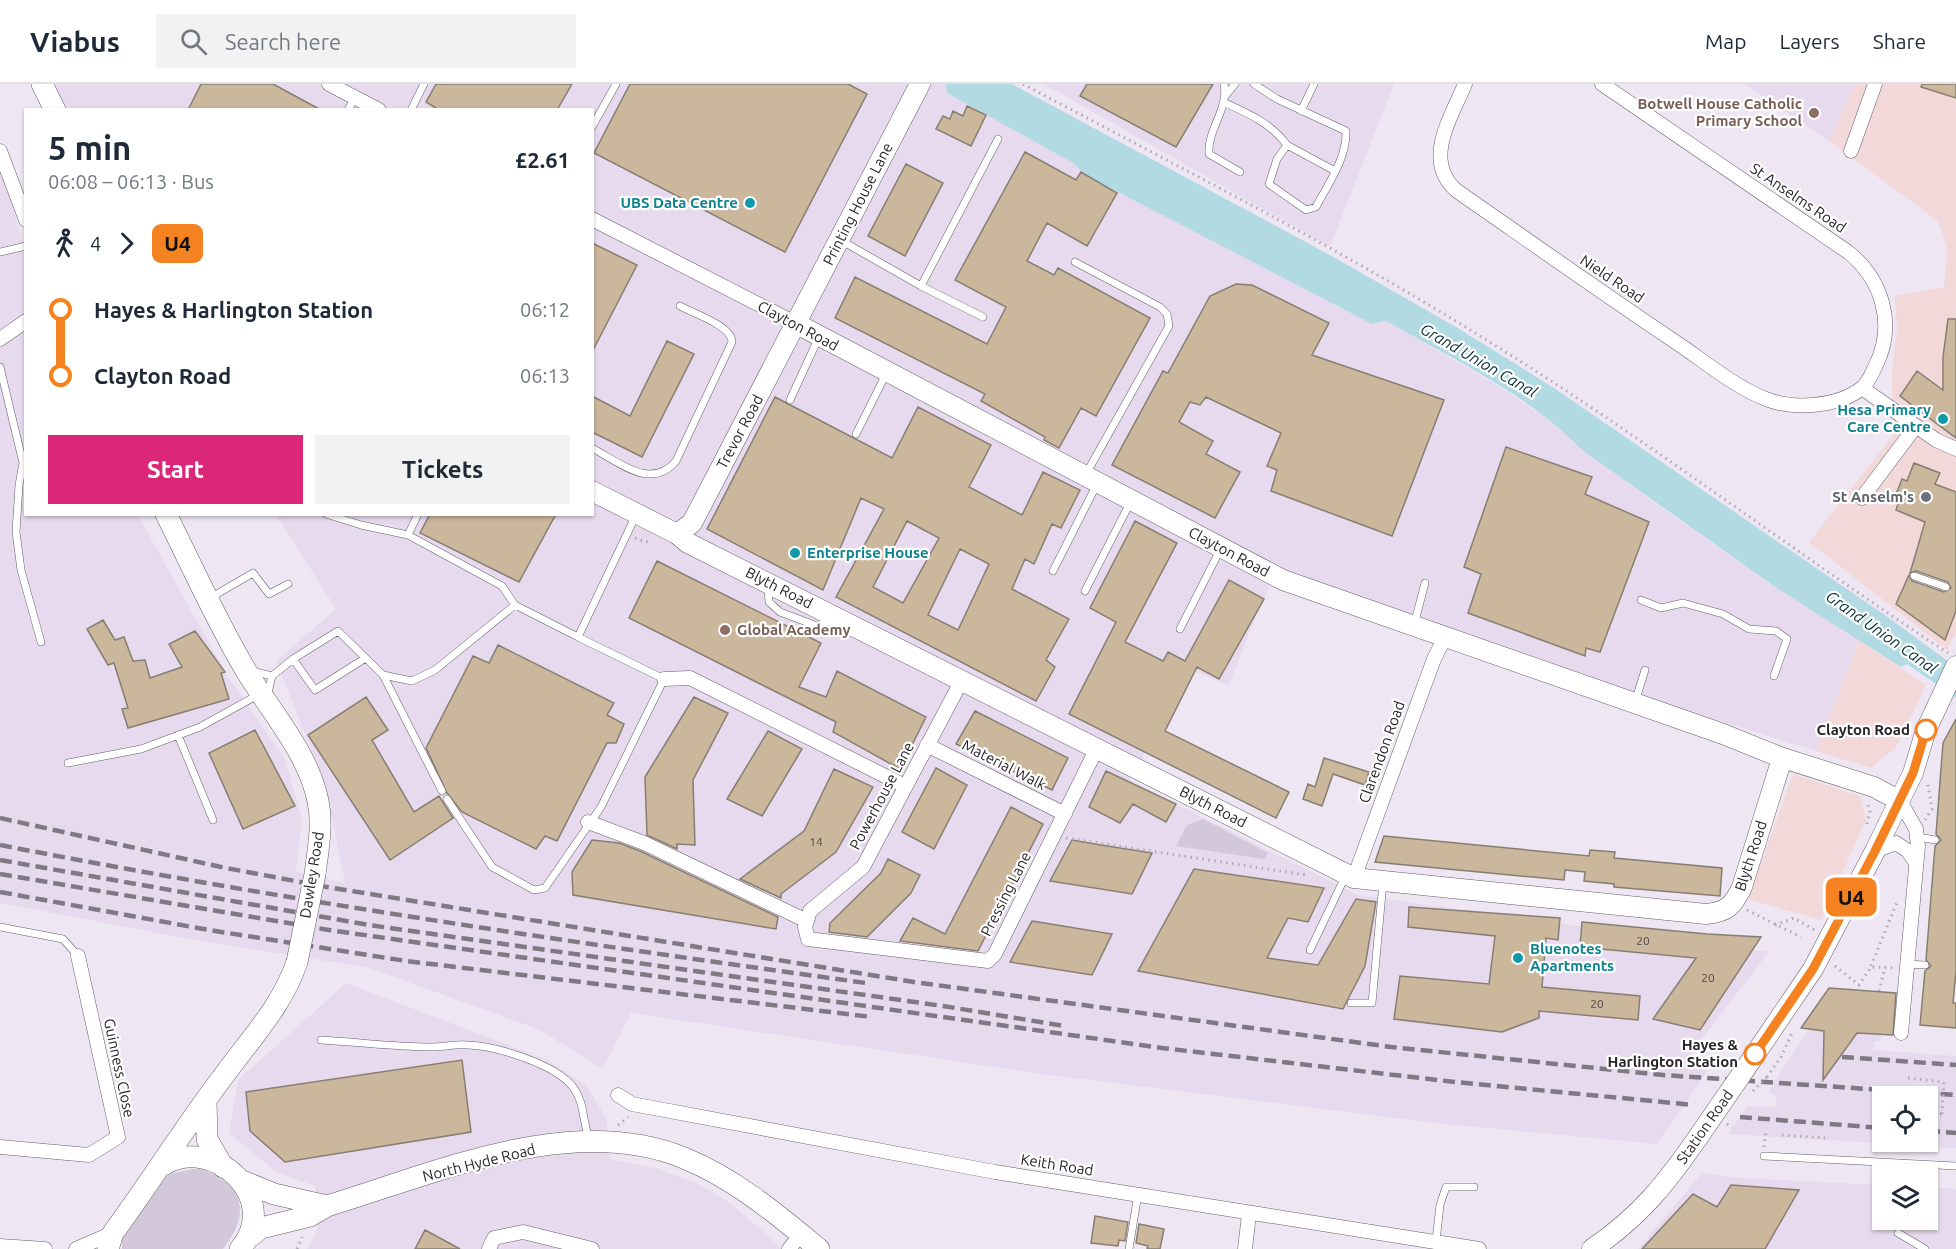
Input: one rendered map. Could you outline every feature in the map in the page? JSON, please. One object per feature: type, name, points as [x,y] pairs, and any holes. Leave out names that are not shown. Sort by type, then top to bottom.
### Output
[{"type":"main road","points":[[42,84],[54,108]]},
{"type":"main road","name":"Dawley Road","points":[[111,1241],[206,1100],[277,1008],[290,984],[297,962],[320,838],[318,801],[297,751],[246,670],[167,516]]},
{"type":"main road","points":[[206,1100],[207,1139],[212,1151],[250,1194],[254,1211],[243,1245]]},
{"type":"main road","name":"North Hyde Road","points":[[243,1245],[261,1228],[310,1216],[327,1206],[499,1155],[590,1141],[643,1144],[685,1158],[742,1190],[795,1242],[819,1249]]},
{"type":"main road","points":[[163,1165],[176,1157],[195,1156],[211,1160],[233,1174]]},
{"type":"main road","name":"North Hyde Road","points":[[233,1174],[274,1194],[327,1206]]},
{"type":"street","points":[[329,84],[352,103],[371,108]]},
{"type":"street","name":"Printing House Lane","points":[[797,324],[920,84]]},
{"type":"street","name":"Nield Road","points":[[1465,84],[1440,151],[1443,175],[1457,191],[1654,327],[1759,396],[1782,404],[1807,405],[1841,398],[1862,388]]},
{"type":"street","name":"St Anselms Road","points":[[1602,84],[1848,252],[1864,267],[1879,288],[1885,326],[1879,360],[1862,388]]},
{"type":"street","points":[[1851,151],[1875,84]]},
{"type":"street","points":[[0,152],[24,215]]},
{"type":"street","name":"Clayton Road","points":[[594,220],[797,324],[1283,580],[1780,757],[1874,787],[1900,801]]},
{"type":"street","points":[[0,339],[24,322]]},
{"type":"street","name":"Trevor Road","points":[[677,534],[692,523],[797,324]]},
{"type":"street","points":[[1862,388],[1936,440],[1956,449]]},
{"type":"street","points":[[1862,498],[1916,426]]},
{"type":"street","name":"Blyth Road","points":[[594,491],[636,515],[677,534],[688,543],[1350,877],[1706,914],[1724,913],[1734,904],[1780,765],[1780,757]]},
{"type":"street","name":"Clarendon Road","points":[[1350,877],[1434,658],[1444,639]]},
{"type":"street","name":"Station Road","points":[[1593,1249],[1621,1230],[1645,1208],[1670,1177],[1806,978],[1900,801],[1913,773],[1926,730],[1956,666]]},
{"type":"street","points":[[664,679],[690,678],[906,786]]},
{"type":"street","name":"Powerhouse Lane","points":[[807,921],[810,911],[863,867],[962,680]]},
{"type":"street","name":"Material Walk","points":[[927,745],[1065,814]]},
{"type":"street","name":"Pressing Lane","points":[[807,921],[804,927],[808,939],[988,961],[995,954],[1097,748]]},
{"type":"street","points":[[1900,801],[1918,837],[1901,1033]]},
{"type":"street","points":[[588,822],[644,843],[807,921]]},
{"type":"street","points":[[1875,851],[1896,843],[1908,851],[1916,863]]},
{"type":"street","name":"Guinness Close","points":[[0,1147],[89,1155],[118,1137],[78,956]]},
{"type":"street","name":"Keith Road","points":[[618,1095],[630,1111],[1138,1194],[1415,1244],[1436,1241],[1479,1249]]},
{"type":"street","points":[[1245,1249],[1249,1214]]},
{"type":"street","points":[[489,1249],[494,1238],[523,1232],[592,1249]]},
{"type":"street","points":[[76,1249],[111,1241]]},
{"type":"street","points":[[0,1246],[45,1249]]},
{"type":"lane","points":[[412,108],[424,84]]},
{"type":"lane","points":[[594,123],[616,84]]},
{"type":"lane","points":[[1224,84],[1225,98]]},
{"type":"lane","points":[[1235,84],[1225,98],[1208,143],[1209,154],[1240,172]]},
{"type":"lane","points":[[1254,84],[1301,111],[1346,131],[1347,144],[1317,207],[1306,210],[1269,184],[1277,159],[1287,145]]},
{"type":"lane","points":[[1301,111],[1314,84]]},
{"type":"lane","points":[[1225,98],[1257,117],[1280,135],[1287,145],[1335,171]]},
{"type":"lane","points":[[921,286],[998,139]]},
{"type":"lane","points":[[840,239],[921,286],[983,317]]},
{"type":"lane","points":[[0,252],[24,246]]},
{"type":"lane","points":[[1053,571],[1091,480],[1169,326],[1167,314],[1160,307],[1075,262]]},
{"type":"lane","points":[[594,449],[647,476],[662,474],[676,461],[732,342],[732,337],[727,330],[680,306]]},
{"type":"lane","points":[[790,400],[819,336]]},
{"type":"lane","points":[[0,367],[24,463],[19,485],[16,532],[21,570],[41,642]]},
{"type":"lane","points":[[856,434],[887,372]]},
{"type":"lane","points":[[1085,591],[1131,501]]},
{"type":"lane","points":[[578,637],[636,515]]},
{"type":"lane","points":[[332,516],[408,535],[502,586],[515,605],[664,679],[601,807],[588,822],[545,888],[534,890],[492,867],[447,799]]},
{"type":"lane","points":[[408,535],[417,516]]},
{"type":"lane","points":[[1180,629],[1221,548]]},
{"type":"lane","points":[[208,599],[253,573],[268,594],[288,584]]},
{"type":"lane","points":[[1914,576],[1946,587]]},
{"type":"lane","points":[[1413,628],[1425,583]]},
{"type":"lane","points":[[1641,600],[1661,608],[1683,603],[1723,614],[1749,629],[1776,631],[1787,639],[1774,676]]},
{"type":"lane","points":[[383,675],[412,681],[435,670],[515,605]]},
{"type":"lane","points":[[68,763],[141,749],[200,727],[263,698],[272,676],[293,659],[338,631],[383,675],[442,791]]},
{"type":"lane","points":[[293,659],[315,690],[364,658]]},
{"type":"lane","points":[[246,670],[272,676]]},
{"type":"lane","points":[[1634,704],[1645,670]]},
{"type":"lane","points":[[178,735],[213,820]]},
{"type":"lane","points":[[1918,837],[1935,840]]},
{"type":"lane","points":[[1310,950],[1350,877]]},
{"type":"lane","points":[[1351,1003],[1372,1003],[1383,882]]},
{"type":"lane","points":[[0,927],[63,939],[78,956]]},
{"type":"lane","points":[[1906,966],[1925,964]]},
{"type":"lane","points":[[321,1040],[431,1047],[468,1045],[501,1051],[531,1061],[572,1085],[582,1102],[584,1124],[590,1141]]},
{"type":"lane","points":[[1764,1156],[1956,1166]]},
{"type":"lane","points":[[1436,1241],[1440,1205],[1446,1187],[1474,1187]]},
{"type":"lane","points":[[1129,1249],[1138,1194]]},
{"type":"lane","points":[[1898,1233],[1925,1249]]},
{"type":"path","points":[[1023,84],[1192,173],[1402,289],[1496,346],[1956,659]]},
{"type":"path","points":[[1863,798],[1870,811],[1863,834]]},
{"type":"path","points":[[1054,836],[1311,875],[1293,867]]},
{"type":"path","points":[[1835,966],[1859,985],[1871,967],[1899,899]]},
{"type":"path","points":[[1734,904],[1801,937]]},
{"type":"path","points":[[1775,925],[1794,918],[1809,926]]},
{"type":"path","points":[[1810,940],[1821,921]]},
{"type":"path","points":[[1871,967],[1906,966]]},
{"type":"path","points":[[1879,992],[1885,967]]},
{"type":"path","points":[[1746,1098],[1767,1077],[1781,1057],[1794,1030]]},
{"type":"path","points":[[1908,1078],[1944,1082],[1942,1114],[1938,1114]]},
{"type":"path","points":[[1727,1124],[1732,1128]]},
{"type":"path","points":[[1764,1156],[1766,1131]]},
{"type":"path","points":[[1782,1135],[1825,1138]]},
{"type":"shaded area","points":[[51,84],[946,84],[947,93],[1073,163],[1087,176],[1372,324],[1386,321],[1489,380],[1561,428],[1582,450],[1672,515],[1778,589],[1859,640],[1816,751],[1336,601],[1279,570],[1260,605],[1229,686],[1187,668],[1130,781],[1358,895],[1769,952],[1687,1058],[1713,1063],[1657,1144],[1434,1123],[1041,1074],[631,1013],[603,1069],[540,1030],[369,968],[184,938],[0,903],[0,159],[24,250],[24,516],[139,516],[225,672],[285,759],[302,819],[296,872],[345,883],[325,784],[276,661],[336,609],[277,516],[594,516],[594,108],[65,108]]},
{"type":"shaded area","points":[[1044,84],[1394,84],[1330,247]]},
{"type":"shaded area","name":"Botwell House Catholic Primary School","points":[[1744,84],[1855,84],[1829,141]]},
{"type":"shaded area","points":[[1855,84],[1956,84],[1956,633],[1947,650],[1809,542],[1892,437],[1892,370],[1897,330],[1895,296],[1944,287],[1947,249],[1938,221],[1829,141]]},
{"type":"shaded area","points":[[1859,640],[1926,685],[1897,746],[1871,768],[1816,751]]},
{"type":"shaded area","points":[[1793,774],[1860,796],[1866,820],[1821,920],[1748,899]]},
{"type":"shaded area","points":[[1203,819],[1268,853],[1264,859],[1176,846],[1187,825]]},
{"type":"shaded area","points":[[346,983],[547,1060],[586,1085],[606,1118],[611,1160],[655,1168],[699,1184],[731,1204],[783,1249],[307,1249],[317,1232],[315,1186],[278,1173],[229,1133],[238,1080]]},
{"type":"shaded area","points":[[1829,988],[1899,993],[1895,1036],[1881,1035],[1881,1041],[1874,1041],[1873,1050],[1956,1056],[1956,1148],[1938,1147],[1938,1086],[1872,1086],[1872,1143],[1729,1134],[1747,1106],[1775,1107],[1776,1097],[1768,1092],[1808,1030],[1801,1029]]},
{"type":"shaded area","points":[[199,1168],[228,1182],[238,1200],[240,1208],[237,1225],[223,1249],[122,1249],[122,1235],[167,1174]]},
{"type":"shaded area","points":[[1702,1173],[1741,1178],[1872,1185],[1872,1230],[1938,1230],[1938,1188],[1956,1189],[1956,1249],[1638,1249]]},
{"type":"water","name":"Grand Union Canal","points":[[946,84],[1012,84],[1330,255],[1456,327],[1554,388],[1889,618],[1956,667],[1956,698],[1907,664],[1901,667],[1778,589],[1582,450],[1538,412],[1489,379],[1386,321],[1372,324],[1087,176],[1073,163],[947,93]]},
{"type":"building","points":[[201,84],[273,84],[317,108],[189,108]]},
{"type":"building","points":[[436,84],[572,84],[558,108],[436,108],[426,102]]},
{"type":"building","name":"UBS Data Centre","points":[[630,84],[848,84],[867,94],[785,252],[594,153]]},
{"type":"building","points":[[1087,84],[1213,84],[1176,147],[1080,96]]},
{"type":"building","points":[[1922,84],[1956,84],[1956,98],[1921,87]]},
{"type":"building","points":[[967,106],[986,115],[971,146],[936,129],[943,116],[950,119],[953,111],[963,116]]},
{"type":"building","points":[[1025,152],[1076,180],[1081,172],[1117,193],[1087,246],[1047,223],[1027,261],[1054,275],[1058,268],[1150,318],[1096,416],[1081,408],[1059,448],[1044,440],[1045,437],[981,401],[985,394],[835,318],[855,277],[987,344],[1006,307],[955,280]]},
{"type":"building","points":[[906,164],[943,183],[905,256],[868,236]]},
{"type":"building","points":[[594,244],[637,265],[594,348]]},
{"type":"building","points":[[1236,284],[1252,285],[1329,323],[1312,355],[1444,400],[1392,536],[1271,491],[1277,470],[1267,466],[1281,433],[1206,397],[1200,405],[1190,402],[1179,422],[1213,441],[1206,454],[1240,472],[1215,518],[1112,465],[1163,371],[1168,373],[1210,296]]},
{"type":"building","name":"Hesa Primary Care Centre","points":[[1948,319],[1956,319],[1956,438],[1900,396],[1917,371],[1943,390],[1943,357]]},
{"type":"building","points":[[667,341],[694,354],[642,457],[594,433],[594,397],[630,416]]},
{"type":"building","name":"Enterprise House","points":[[775,397],[892,458],[918,407],[991,445],[969,487],[1022,515],[1043,472],[1080,490],[1061,528],[1052,524],[1034,564],[1025,559],[1012,589],[1069,619],[1046,660],[1055,667],[1036,701],[836,597],[884,509],[861,498],[823,590],[707,529]],"holes":[[[907,521],[939,538],[903,603],[873,587]],[[960,549],[989,564],[958,630],[928,615]]]},
{"type":"building","points":[[1506,447],[1592,477],[1585,494],[1649,522],[1600,652],[1586,648],[1585,656],[1468,613],[1481,574],[1464,567]]},
{"type":"building","points":[[1914,463],[1940,473],[1935,484],[1956,492],[1956,611],[1945,640],[1896,604],[1909,575],[1912,581],[1944,592],[1951,588],[1948,582],[1916,571],[1910,573],[1925,522],[1896,510],[1898,504],[1893,502],[1902,479],[1907,481]]},
{"type":"building","points":[[429,516],[555,516],[519,582],[420,533]]},
{"type":"building","points":[[1135,521],[1177,543],[1125,642],[1163,661],[1168,652],[1185,661],[1229,580],[1264,599],[1219,679],[1197,667],[1165,731],[1289,792],[1276,818],[1069,714],[1116,622],[1090,608]]},
{"type":"building","name":"Global Academy","points":[[657,561],[821,643],[799,687],[826,697],[837,671],[926,717],[900,769],[833,732],[836,722],[629,618]]},
{"type":"building","points":[[103,620],[115,640],[124,637],[133,661],[145,660],[150,678],[182,667],[169,644],[195,631],[225,672],[221,673],[229,699],[128,728],[122,709],[128,708],[114,663],[108,665],[87,629]]},
{"type":"building","points":[[498,645],[614,703],[607,715],[624,724],[616,743],[607,743],[557,841],[545,836],[536,849],[462,812],[447,793],[426,748],[473,656],[489,663]]},
{"type":"building","points":[[366,697],[388,730],[372,740],[414,812],[439,796],[453,818],[390,860],[308,735]]},
{"type":"building","points":[[694,697],[728,713],[693,780],[695,845],[677,844],[677,849],[647,835],[645,777]]},
{"type":"building","points":[[975,711],[1068,758],[1052,790],[956,744]]},
{"type":"building","points":[[1956,719],[1956,971],[1953,1003],[1956,1003],[1956,1028],[1920,1025],[1925,971],[1931,966],[1926,960],[1935,846],[1941,840],[1936,834],[1943,743]]},
{"type":"building","points":[[255,730],[295,806],[243,829],[209,753]]},
{"type":"building","points":[[768,731],[802,749],[762,816],[727,799]]},
{"type":"building","points":[[1324,758],[1369,772],[1365,785],[1333,774],[1322,806],[1303,799],[1308,784],[1315,787]]},
{"type":"building","points":[[936,768],[967,785],[934,849],[902,832]]},
{"type":"building","points":[[834,769],[873,787],[836,852],[781,894],[781,898],[740,879],[804,831]]},
{"type":"building","points":[[1106,771],[1176,804],[1166,822],[1133,804],[1120,823],[1089,807]]},
{"type":"building","points":[[1011,807],[1043,824],[978,951],[900,941],[913,918],[945,934]]},
{"type":"building","points":[[1384,836],[1589,856],[1590,850],[1615,852],[1614,858],[1722,868],[1720,896],[1614,887],[1614,884],[1584,881],[1585,872],[1565,870],[1564,880],[1375,862]]},
{"type":"building","points":[[592,840],[619,843],[640,851],[778,917],[776,929],[573,895],[572,872]]},
{"type":"building","points":[[1072,840],[1152,853],[1132,894],[1050,881]]},
{"type":"building","points":[[888,859],[920,875],[911,893],[867,937],[829,932],[830,923],[881,873]]},
{"type":"building","points":[[1194,869],[1324,888],[1308,922],[1288,918],[1267,958],[1318,965],[1356,899],[1376,902],[1365,966],[1343,1009],[1138,971]]},
{"type":"building","name":"Bluenotes Apartments","points":[[1409,907],[1560,918],[1558,940],[1546,938],[1542,987],[1640,996],[1638,1020],[1539,1011],[1539,1018],[1502,1032],[1394,1019],[1400,976],[1489,984],[1495,936],[1408,927]]},
{"type":"building","points":[[1032,921],[1112,934],[1092,975],[1010,962]]},
{"type":"building","points":[[1582,922],[1761,937],[1700,1030],[1653,1019],[1696,958],[1580,947]]},
{"type":"building","points":[[1829,988],[1896,993],[1893,1035],[1857,1033],[1823,1080],[1824,1031],[1801,1028]]},
{"type":"building","points":[[462,1060],[471,1132],[285,1162],[250,1131],[246,1092]]},
{"type":"building","points":[[1731,1185],[1799,1190],[1765,1249],[1642,1249],[1693,1194],[1717,1207]]},
{"type":"building","points":[[1095,1216],[1128,1222],[1125,1241],[1119,1240],[1118,1246],[1091,1243]]},
{"type":"building","points":[[1139,1224],[1164,1229],[1160,1249],[1147,1249],[1148,1246],[1136,1243]]},
{"type":"building","points":[[425,1230],[460,1249],[415,1249]]},
{"type":"railway","points":[[0,818],[221,867],[327,887],[914,982],[1391,1047],[1663,1075],[1956,1095]]},
{"type":"railway","points":[[0,845],[324,903],[866,983]]},
{"type":"railway","points":[[0,860],[369,925],[943,1006],[1064,1026]]},
{"type":"railway","points":[[0,874],[329,930],[1162,1048],[1455,1082],[1694,1105]]},
{"type":"railway","points":[[0,892],[209,930],[406,961],[872,1017]]},
{"type":"railway","points":[[1842,1057],[1956,1065]]},
{"type":"railway","points":[[1740,1117],[1872,1127]]},
{"type":"railway","points":[[1938,1132],[1956,1133]]},
{"type":"bus line","name":"U4","points":[[1755,1054],[1813,969],[1900,801],[1913,773],[1926,730]]},
{"type":"place","name":"Botwell House Catholic Primary School","points":[[1814,113]]},
{"type":"place","name":"UBS Data Centre","points":[[750,203]]},
{"type":"place","name":"Hesa Primary Care Centre","points":[[1943,419]]},
{"type":"place","name":"St Anselm's","points":[[1926,497]]},
{"type":"place","name":"Enterprise House","points":[[795,553]]},
{"type":"place","name":"Global Academy","points":[[725,630]]},
{"type":"place","name":"Clayton Road","points":[[1926,730]]},
{"type":"place","name":"Bluenotes Apartments","points":[[1518,958]]},
{"type":"place","name":"Hayes & Harlington Station","points":[[1755,1054]]}]
